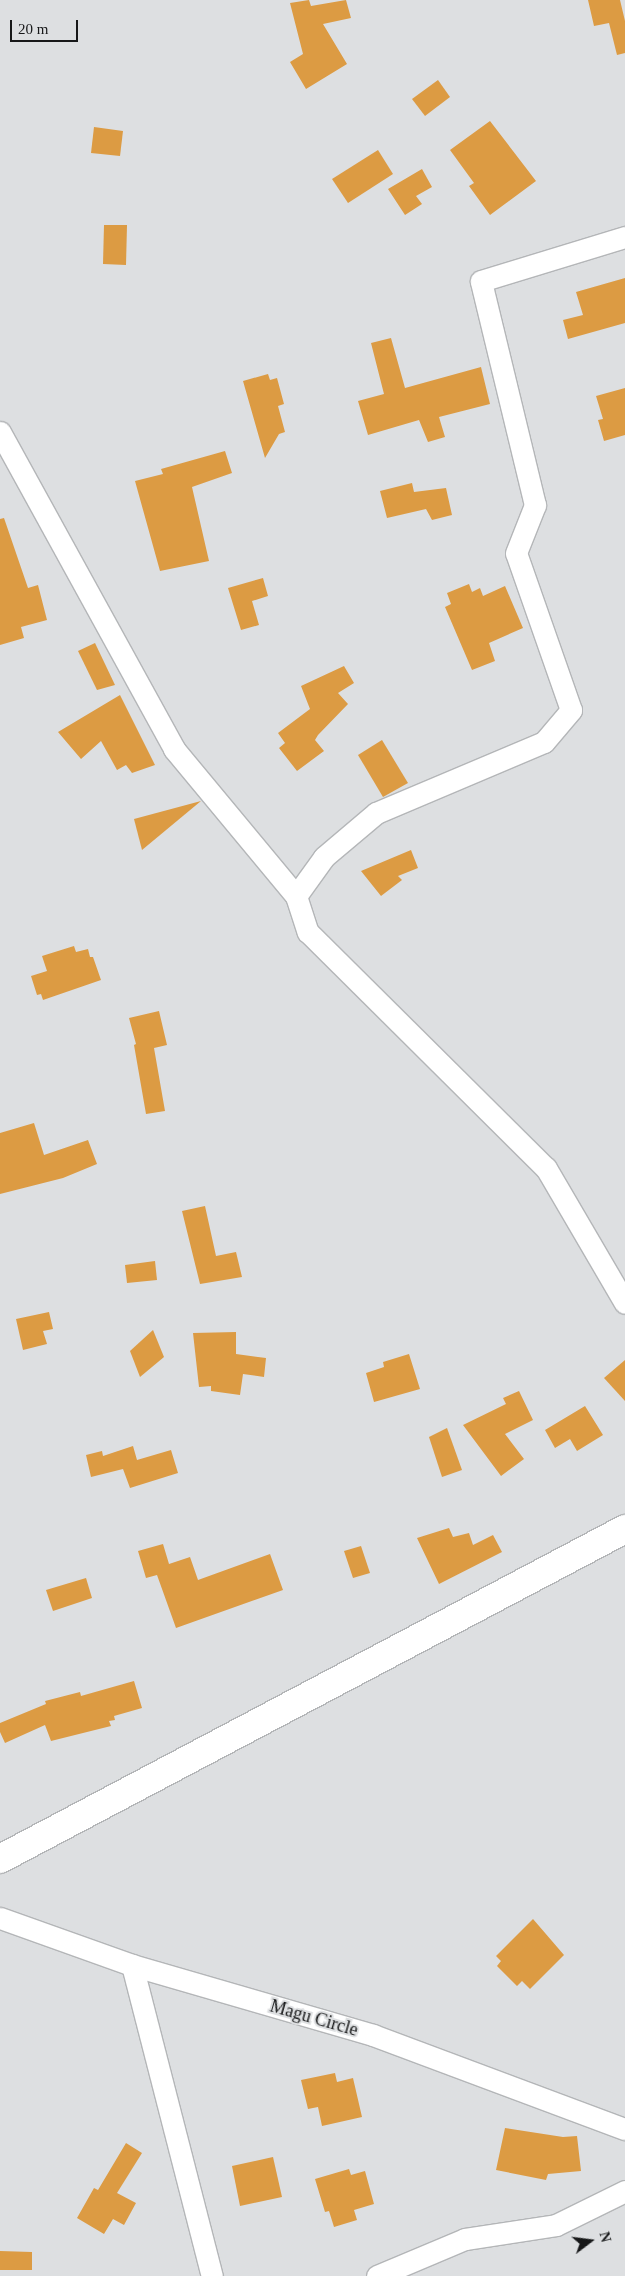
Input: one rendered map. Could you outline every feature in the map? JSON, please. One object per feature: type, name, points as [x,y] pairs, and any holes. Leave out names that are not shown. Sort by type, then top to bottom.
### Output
[{"type":"main road","points":[[0,1859],[625,1529]]},
{"type":"street","points":[[296,896],[324,857],[376,813],[544,742],[571,710],[516,553],[535,505],[481,281],[625,237]]},
{"type":"street","points":[[0,432],[174,749],[296,896],[308,932],[546,1168],[625,1303]]},
{"type":"street","name":"Magu Circle","points":[[0,1918],[132,1965],[374,2035],[625,2129]]},
{"type":"street","points":[[132,1965],[212,2276]]},
{"type":"street","points":[[378,2276],[465,2239],[556,2225],[625,2191]]},
{"type":"building","points":[[309,0],[311,6],[346,0],[351,18],[323,24],[347,64],[306,89],[290,62],[303,54],[290,3]]},
{"type":"building","points":[[588,0],[620,0],[625,21],[625,53],[617,55],[609,23],[594,26]]},
{"type":"building","points":[[438,80],[450,97],[425,116],[412,99]]},
{"type":"building","points":[[490,121],[536,181],[490,215],[469,186],[474,183],[450,150]]},
{"type":"building","points":[[94,127],[123,131],[120,156],[91,153]]},
{"type":"building","points":[[378,150],[393,174],[348,203],[332,179]]},
{"type":"building","points":[[422,169],[432,187],[416,196],[422,204],[405,215],[388,189]]},
{"type":"building","points":[[104,225],[127,225],[126,265],[103,264]]},
{"type":"building","points":[[625,278],[625,323],[568,339],[563,320],[583,315],[576,292]]},
{"type":"building","points":[[391,338],[405,388],[481,367],[490,404],[439,417],[445,437],[428,442],[419,420],[368,435],[358,401],[384,394],[371,343]]},
{"type":"building","points":[[268,374],[270,380],[277,378],[284,404],[278,406],[285,432],[279,434],[265,458],[243,381]]},
{"type":"building","points":[[625,388],[625,435],[604,441],[598,420],[603,419],[596,396]]},
{"type":"building","points":[[225,451],[232,473],[192,487],[209,561],[160,571],[135,481],[163,474],[161,469]]},
{"type":"building","points":[[412,483],[414,492],[446,488],[452,515],[432,520],[426,509],[387,518],[380,491]]},
{"type":"building","points":[[4,518],[28,588],[38,585],[47,620],[21,627],[24,638],[0,645],[0,519]]},
{"type":"building","points":[[263,578],[268,596],[252,601],[259,625],[241,630],[228,588]]},
{"type":"building","points":[[469,584],[472,592],[480,588],[483,596],[505,586],[523,628],[489,643],[495,661],[472,670],[445,607],[451,604],[447,593]]},
{"type":"building","points":[[95,643],[115,685],[97,690],[78,651]]},
{"type":"building","points":[[344,666],[354,683],[338,693],[348,704],[315,740],[324,751],[297,771],[279,748],[285,743],[278,733],[310,709],[301,686]]},
{"type":"building","points":[[120,695],[155,765],[132,773],[126,765],[117,770],[101,741],[81,759],[58,732]]},
{"type":"building","points":[[382,740],[408,783],[383,797],[358,755]]},
{"type":"building","points":[[201,801],[142,850],[134,819]]},
{"type":"building","points":[[411,850],[418,868],[398,876],[402,880],[381,896],[361,871]]},
{"type":"building","points":[[74,946],[76,952],[88,949],[90,957],[93,957],[101,980],[43,1000],[41,994],[37,995],[31,976],[47,971],[42,956]]},
{"type":"building","points":[[159,1011],[167,1045],[154,1048],[165,1111],[146,1114],[134,1045],[136,1044],[129,1018]]},
{"type":"building","points":[[34,1123],[44,1155],[88,1140],[97,1164],[63,1178],[0,1194],[0,1133]]},
{"type":"building","points":[[205,1206],[216,1256],[236,1252],[242,1277],[200,1284],[182,1211]]},
{"type":"building","points":[[155,1261],[157,1280],[127,1283],[125,1265]]},
{"type":"building","points":[[49,1312],[53,1329],[43,1331],[47,1344],[23,1350],[16,1319]]},
{"type":"building","points":[[153,1330],[164,1357],[140,1377],[130,1351]]},
{"type":"building","points":[[236,1332],[236,1354],[266,1358],[264,1377],[243,1374],[240,1395],[211,1391],[211,1386],[199,1387],[193,1333]]},
{"type":"building","points":[[409,1354],[420,1389],[374,1402],[366,1373],[384,1367],[383,1362]]},
{"type":"building","points":[[625,1360],[625,1401],[604,1378]]},
{"type":"building","points":[[519,1391],[533,1420],[505,1434],[524,1459],[501,1476],[463,1425],[506,1404],[503,1398]]},
{"type":"building","points":[[585,1406],[603,1435],[577,1451],[570,1439],[555,1448],[545,1430]]},
{"type":"building","points":[[447,1428],[462,1470],[442,1477],[429,1437]]},
{"type":"building","points":[[133,1446],[137,1460],[171,1450],[178,1473],[130,1488],[123,1469],[91,1477],[86,1455],[102,1451],[103,1456]]},
{"type":"building","points":[[449,1528],[453,1537],[469,1533],[473,1545],[493,1535],[502,1552],[439,1584],[417,1538]]},
{"type":"building","points":[[163,1544],[169,1564],[190,1557],[198,1580],[270,1554],[283,1590],[176,1628],[157,1575],[146,1578],[138,1551]]},
{"type":"building","points":[[361,1546],[370,1573],[353,1578],[344,1551]]},
{"type":"building","points":[[86,1578],[92,1598],[53,1611],[46,1590]]},
{"type":"building","points":[[134,1681],[142,1708],[114,1716],[115,1720],[109,1721],[111,1726],[51,1741],[45,1725],[5,1743],[0,1732],[0,1723],[46,1704],[45,1701],[80,1692],[81,1696]]},
{"type":"building","points":[[533,1919],[564,1955],[530,1989],[522,1981],[517,1986],[497,1966],[501,1961],[496,1956]]},
{"type":"building","points":[[335,2073],[337,2082],[353,2078],[362,2117],[322,2126],[318,2107],[308,2109],[301,2080]]},
{"type":"building","points":[[505,2128],[563,2137],[577,2136],[581,2171],[548,2174],[546,2180],[496,2170]]},
{"type":"building","points":[[126,2143],[142,2153],[117,2193],[136,2203],[124,2225],[113,2219],[104,2234],[77,2218],[94,2188],[98,2190]]},
{"type":"building","points":[[273,2157],[282,2197],[240,2206],[232,2166]]},
{"type":"building","points":[[349,2169],[351,2175],[365,2171],[374,2204],[354,2210],[357,2220],[334,2227],[329,2211],[325,2212],[315,2179]]},
{"type":"building","points":[[0,2251],[32,2252],[32,2270],[0,2270]]}]
